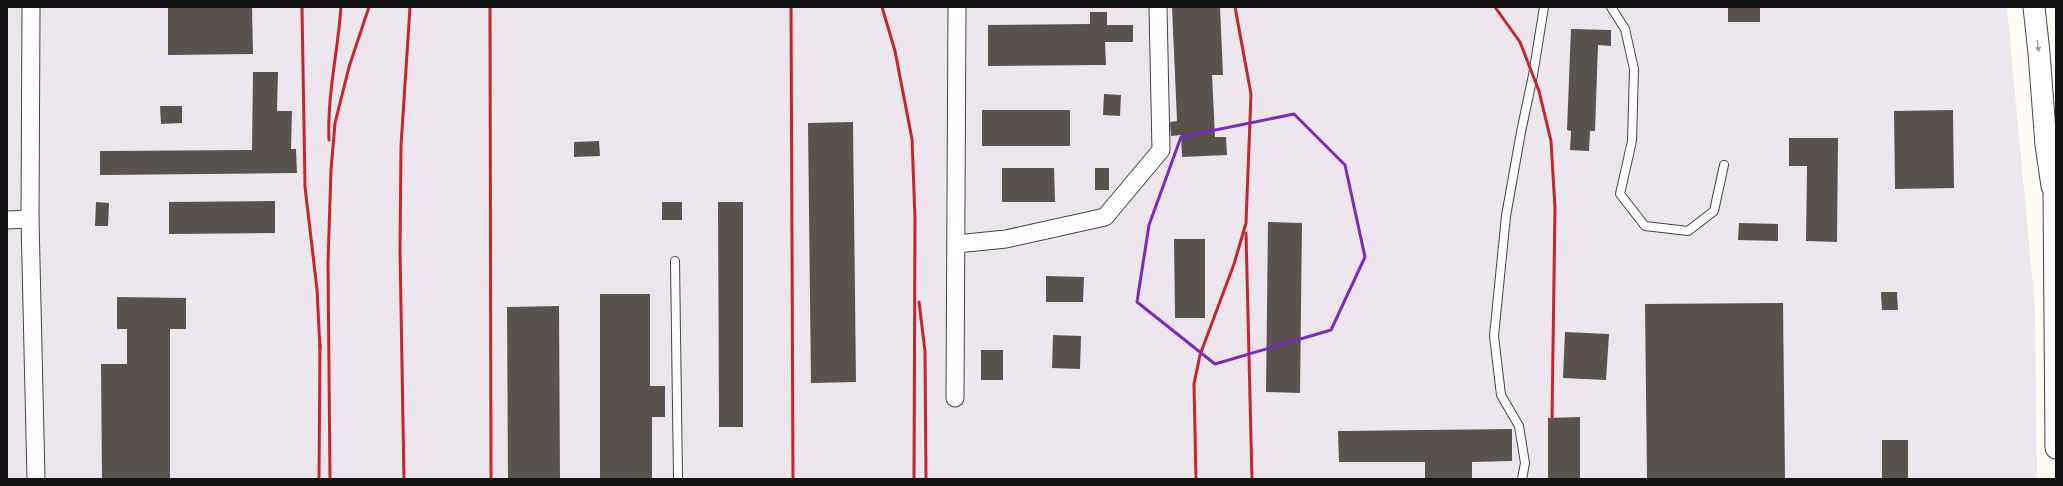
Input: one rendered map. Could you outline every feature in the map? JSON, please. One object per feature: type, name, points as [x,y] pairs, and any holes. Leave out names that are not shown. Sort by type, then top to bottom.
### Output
[{"type":"street","points":[[31,7],[30,219],[36,479]]},
{"type":"street","points":[[956,398],[957,7]]},
{"type":"street","points":[[956,244],[1006,238],[1105,217],[1161,150],[1158,7]]},
{"type":"street","points":[[2034,7],[2046,145],[2054,193]]},
{"type":"street","points":[[2056,170],[2054,193],[2056,448]]},
{"type":"street","points":[[7,220],[30,219]]},
{"type":"lane","points":[[1522,479],[1525,463],[1519,426],[1501,395],[1494,336],[1506,216],[1533,75],[1544,7]]},
{"type":"lane","points":[[1611,7],[1625,29],[1634,69],[1632,142],[1620,194],[1645,226],[1688,231],[1714,211],[1724,165]]},
{"type":"lane","points":[[675,261],[678,479]]},
{"type":"highlighted area","points":[[1294,114],[1345,165],[1365,257],[1331,330],[1215,364],[1137,302],[1149,225],[1181,137]]},
{"type":"shaded area","points":[[7,7],[2007,7],[2035,308],[2037,479],[7,479]]},
{"type":"building","points":[[168,7],[252,7],[253,54],[168,55]]},
{"type":"building","points":[[1172,7],[1220,7],[1223,75],[1212,75],[1215,137],[1226,137],[1227,155],[1182,157],[1181,135],[1171,136],[1170,122],[1177,121]]},
{"type":"building","points":[[1728,7],[1760,7],[1760,22],[1728,22]]},
{"type":"building","points":[[1090,12],[1107,12],[1107,25],[1133,25],[1133,42],[1105,42],[1106,65],[988,66],[988,25],[1090,24]]},
{"type":"building","points":[[1571,29],[1611,30],[1611,46],[1598,45],[1595,131],[1590,131],[1589,151],[1570,150],[1571,131],[1567,130]]},
{"type":"building","points":[[253,72],[278,72],[277,111],[292,111],[291,149],[296,149],[297,173],[100,175],[100,151],[252,150]]},
{"type":"building","points":[[1104,94],[1121,95],[1120,116],[1103,115]]},
{"type":"building","points":[[160,106],[182,106],[182,123],[161,124]]},
{"type":"building","points":[[982,110],[1070,110],[1070,146],[982,146]]},
{"type":"building","points":[[1953,110],[1954,188],[1895,189],[1894,111]]},
{"type":"building","points":[[853,122],[856,382],[811,383],[808,123]]},
{"type":"building","points":[[1789,138],[1838,138],[1837,242],[1806,241],[1807,166],[1789,166]]},
{"type":"building","points":[[599,141],[600,156],[574,157],[574,142]]},
{"type":"building","points":[[1002,168],[1054,168],[1055,202],[1002,202]]},
{"type":"building","points":[[1095,168],[1109,168],[1109,190],[1095,190]]},
{"type":"building","points":[[275,201],[275,233],[169,234],[169,202]]},
{"type":"building","points":[[96,202],[109,203],[108,226],[95,226]]},
{"type":"building","points":[[662,202],[682,202],[682,220],[662,220]]},
{"type":"building","points":[[718,202],[743,202],[743,427],[719,427]]},
{"type":"building","points":[[1268,222],[1302,223],[1300,393],[1266,392]]},
{"type":"building","points":[[1739,223],[1778,224],[1778,241],[1738,240]]},
{"type":"building","points":[[1174,239],[1205,239],[1205,318],[1175,318]]},
{"type":"building","points":[[1046,276],[1084,277],[1083,302],[1046,302]]},
{"type":"building","points":[[1881,292],[1897,292],[1898,310],[1882,310]]},
{"type":"building","points":[[600,294],[650,294],[650,386],[665,386],[665,417],[652,417],[652,479],[600,479]]},
{"type":"building","points":[[117,297],[186,298],[186,329],[170,329],[170,479],[102,479],[101,364],[127,364],[127,329],[117,329]]},
{"type":"building","points":[[1783,303],[1785,479],[1647,479],[1645,304]]},
{"type":"building","points":[[559,306],[560,479],[508,479],[507,307]]},
{"type":"building","points":[[1565,332],[1609,334],[1606,380],[1563,378]]},
{"type":"building","points":[[1053,335],[1081,336],[1080,369],[1052,368]]},
{"type":"building","points":[[981,350],[1003,350],[1003,380],[981,380]]},
{"type":"building","points":[[1580,417],[1580,479],[1548,479],[1548,418]]},
{"type":"building","points":[[1512,429],[1512,461],[1472,462],[1472,479],[1425,479],[1425,462],[1339,462],[1338,431]]},
{"type":"building","points":[[1882,440],[1908,440],[1908,479],[1882,479]]},
{"type":"railway","points":[[302,7],[305,187],[317,289],[320,349]]},
{"type":"railway","points":[[329,140],[331,90],[341,7]]},
{"type":"railway","points":[[330,479],[328,263],[331,170],[335,123],[349,67],[369,7]]},
{"type":"railway","points":[[404,479],[400,250],[401,146],[410,7]]},
{"type":"railway","points":[[490,7],[491,479]]},
{"type":"railway","points":[[791,7],[793,479]]},
{"type":"railway","points":[[882,7],[895,51],[912,139],[915,218],[914,479]]},
{"type":"railway","points":[[1196,479],[1194,384],[1200,355],[1234,264],[1246,223],[1251,94],[1235,7]]},
{"type":"railway","points":[[1495,7],[1520,42],[1539,91],[1551,141],[1555,208],[1552,418]]},
{"type":"railway","points":[[1246,233],[1252,479]]},
{"type":"railway","points":[[919,302],[925,351],[926,479]]},
{"type":"railway","points":[[319,479],[320,344]]}]
